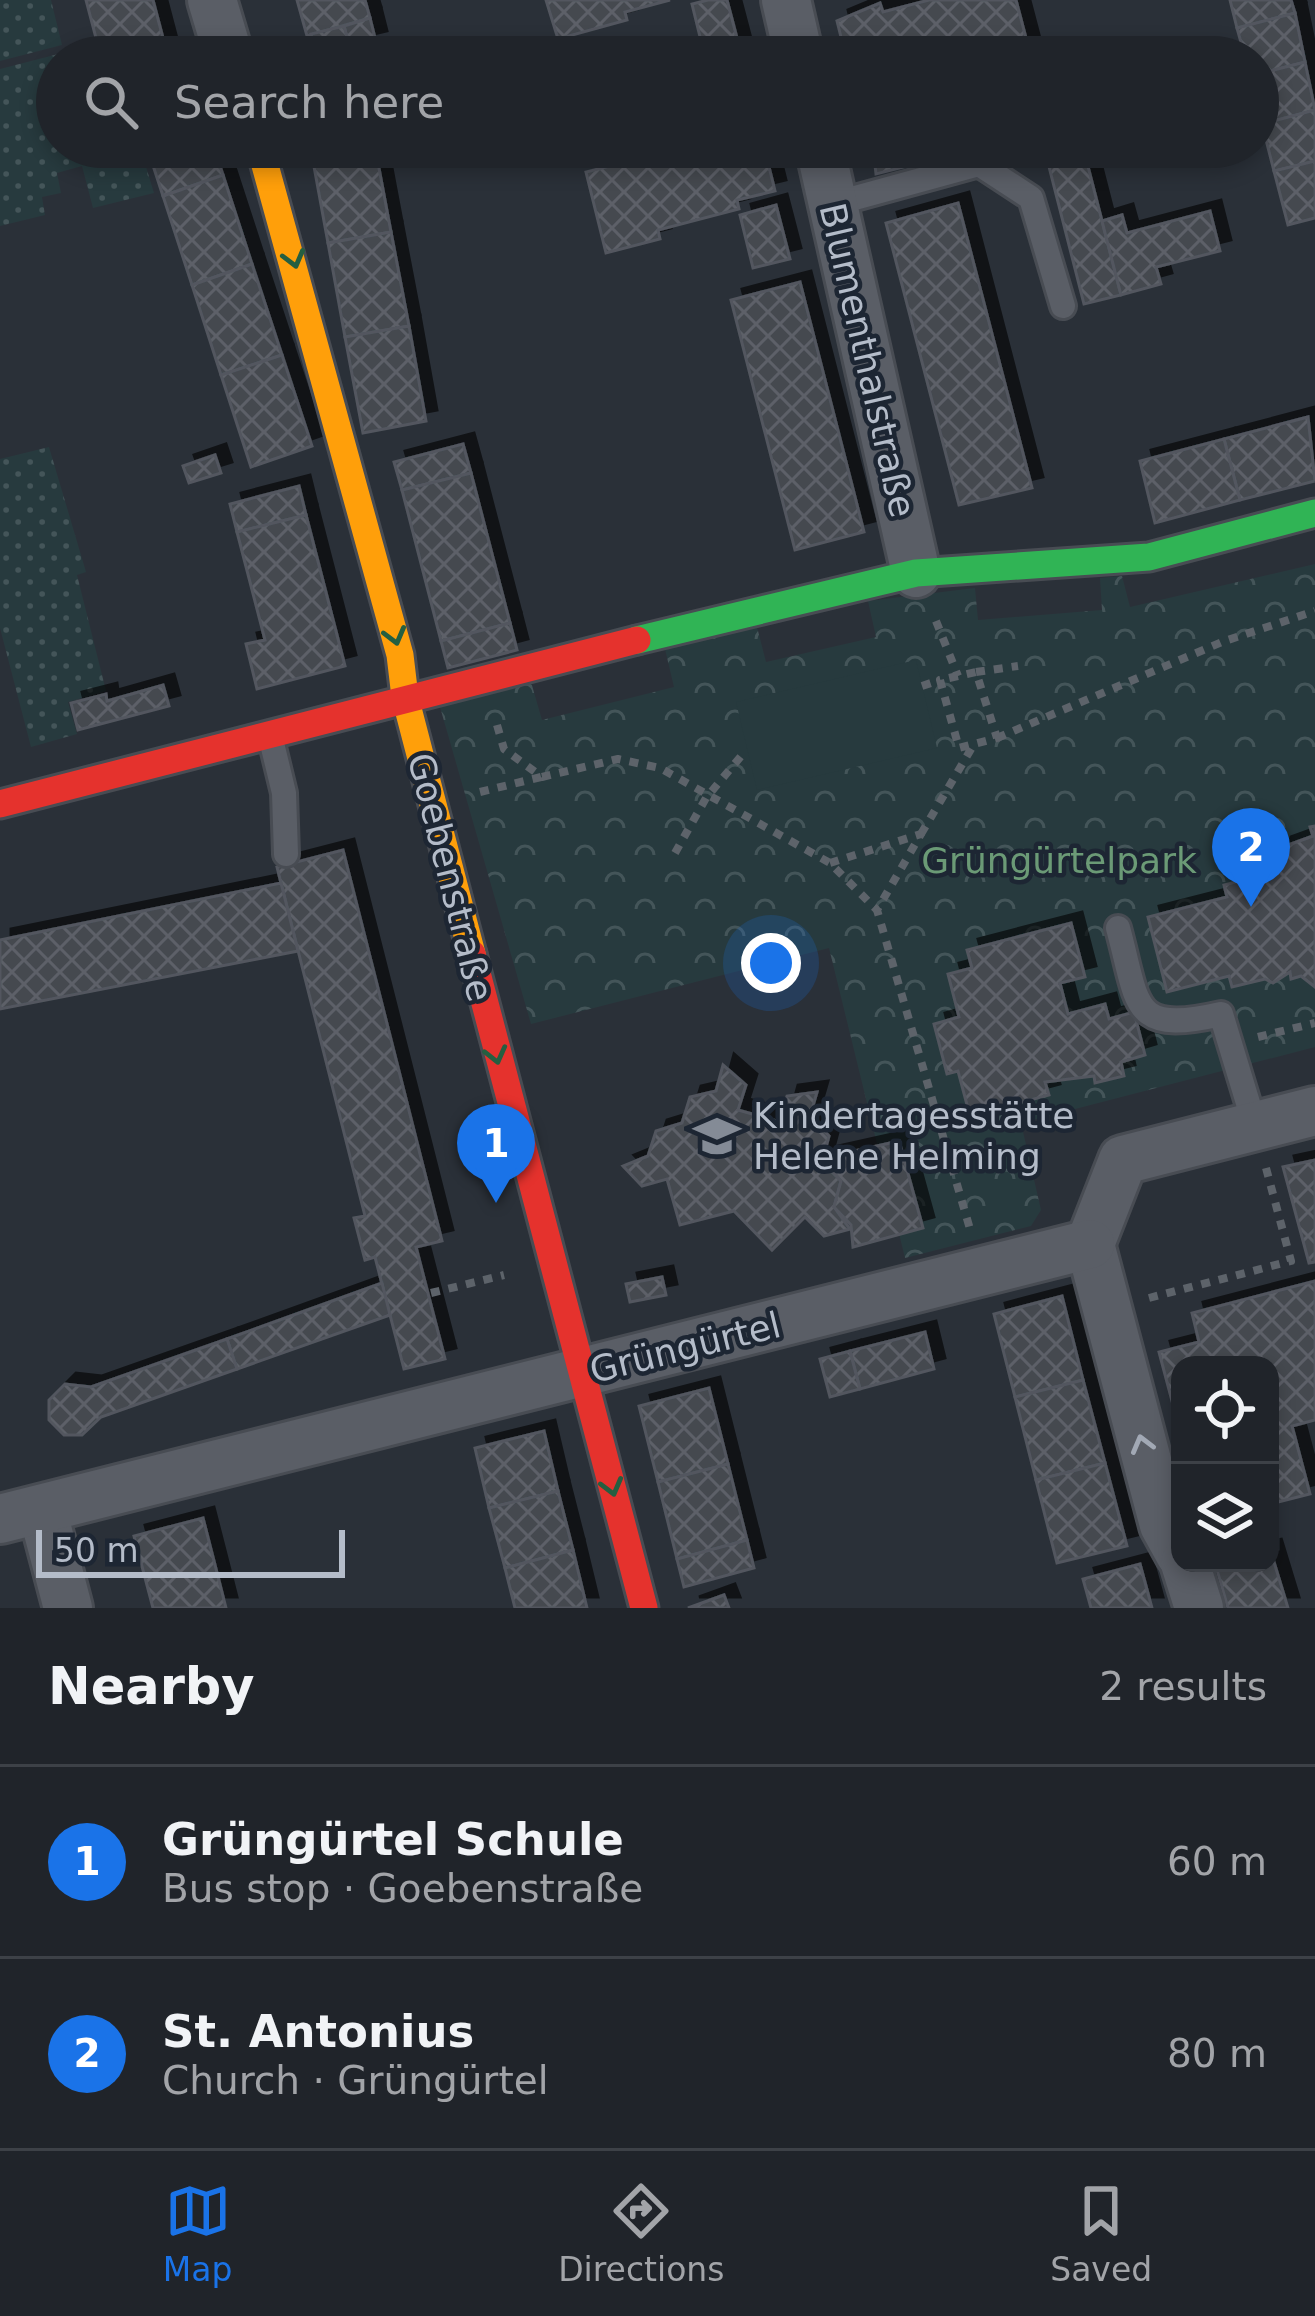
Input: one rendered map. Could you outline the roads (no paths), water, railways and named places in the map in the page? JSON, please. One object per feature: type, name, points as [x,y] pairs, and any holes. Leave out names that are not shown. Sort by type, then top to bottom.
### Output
[{"type":"street","points":[[212,0],[223,36]]},
{"type":"street","points":[[786,0],[794,36]]},
{"type":"street","name":"Goebenstraße","points":[[266,168],[400,655],[405,697],[644,1608]]},
{"type":"street","name":"Blumenthalstraße","points":[[824,168],[916,573]]},
{"type":"street","points":[[0,804],[405,697],[916,573],[1149,557],[1315,513]]},
{"type":"street","points":[[1171,1538],[1090,1244],[1123,1160],[1315,1111]]},
{"type":"street","name":"Grüngürtel","points":[[11,1516],[1090,1244]]},
{"type":"street","points":[[11,1516],[68,1608]]},
{"type":"street","points":[[1188,1572],[1199,1608]]},
{"type":"lane","points":[[832,204],[965,168]]},
{"type":"lane","points":[[986,168],[1031,198],[1063,306]]},
{"type":"lane","points":[[269,733],[284,793],[286,854]]},
{"type":"lane","points":[[1118,928],[1138,1001],[1154,1021],[1174,1025],[1221,1014],[1255,1126]]},
{"type":"place","name":"St. Antonius","points":[[1251,907]]},
{"type":"place","name":"Kindertagesstätte Helene Helming","points":[[717,1136]]},
{"type":"place","name":"Grüngürtel Schule","points":[[496,1203]]},
{"type":"park label","name":"Grüngürtelpark","points":[[1059,860]]}]
